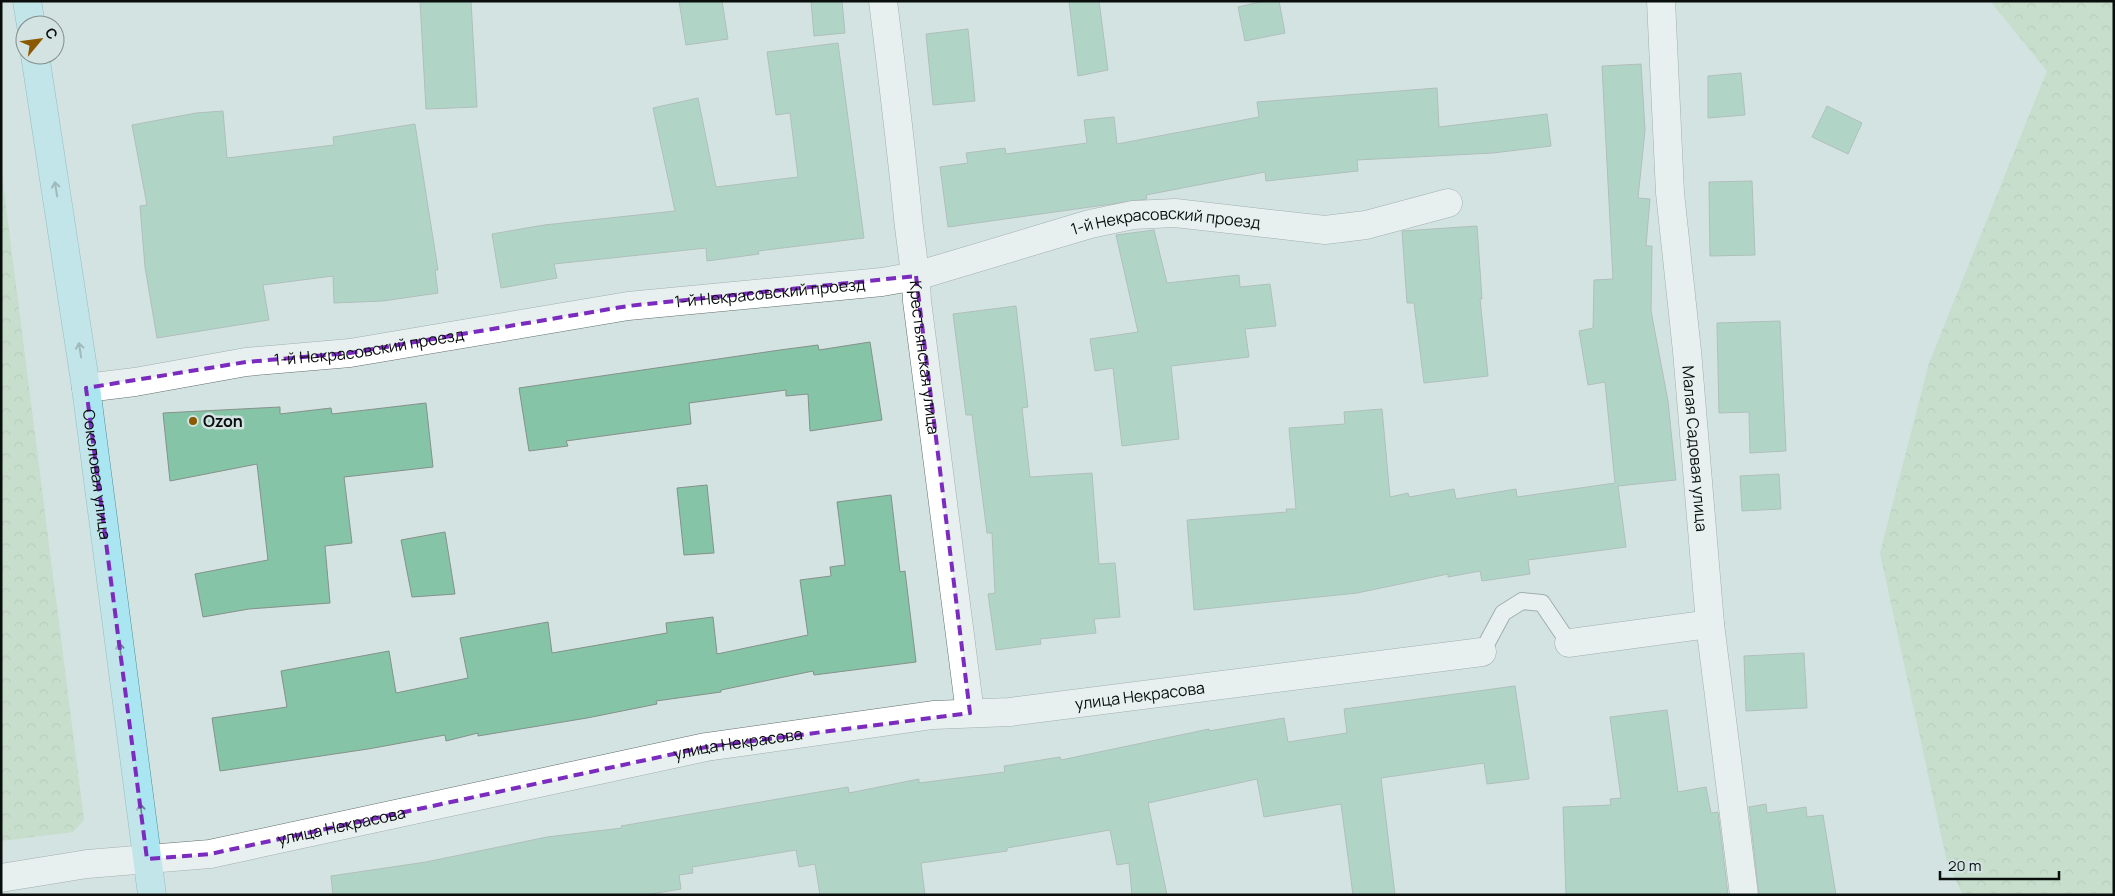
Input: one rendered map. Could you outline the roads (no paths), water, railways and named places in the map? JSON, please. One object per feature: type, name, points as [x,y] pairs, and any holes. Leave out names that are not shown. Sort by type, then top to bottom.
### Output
[{"type":"main road","points":[[27,1],[29,15]]},
{"type":"main road","name":"Соколовая улица","points":[[37,65],[86,388],[152,895]]},
{"type":"street","name":"Крестьянская улица","points":[[883,1],[898,117],[911,252],[916,276],[917,301],[970,713]]},
{"type":"street","name":"Малая Садовая улица","points":[[1661,1],[1670,193],[1687,350],[1710,624],[1744,895]]},
{"type":"street","name":"1-й Некрасовский проезд","points":[[86,388],[135,382],[246,362],[350,353],[628,306],[882,282],[916,276],[1090,224],[1133,216],[1175,213],[1324,230],[1366,225],[1448,203]]},
{"type":"street","points":[[1569,643],[1710,624]]},
{"type":"street","name":"улица Некрасова","points":[[1,878],[87,864],[210,854],[706,747],[934,715],[1010,712],[1482,652]]},
{"type":"lane","points":[[1482,652],[1503,613],[1522,601],[1542,603],[1569,643]]},
{"type":"place","name":"Ozon","points":[[193,421]]}]
